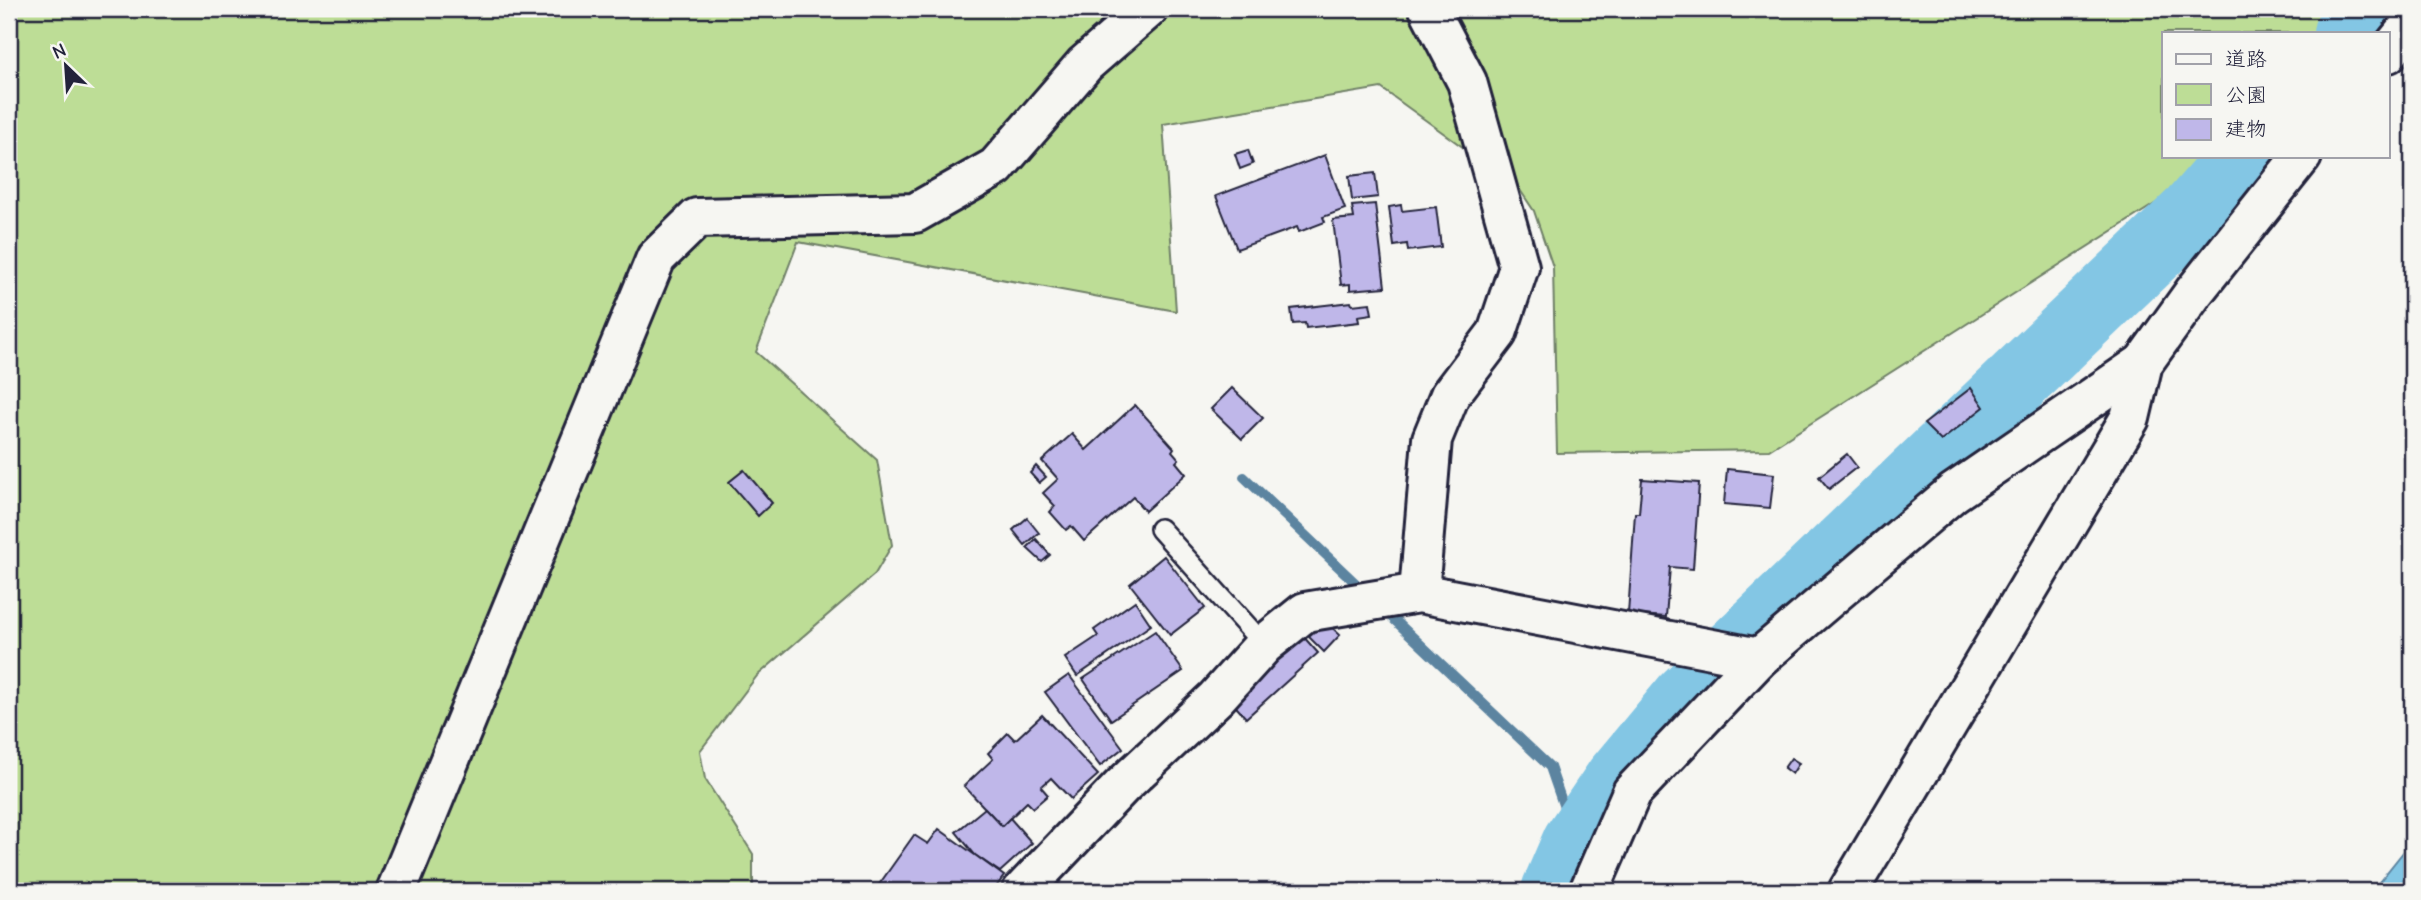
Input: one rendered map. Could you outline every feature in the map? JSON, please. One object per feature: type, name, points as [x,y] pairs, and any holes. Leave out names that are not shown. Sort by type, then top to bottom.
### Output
[{"type":"street","points":[[396,891],[656,258],[697,218],[915,213],[996,167],[1085,64],[1148,9]]},
{"type":"street","points":[[1390,598],[1432,439],[1450,395],[1497,333],[1519,267],[1467,82],[1429,9]]},
{"type":"street","points":[[2390,50],[2412,23]]},
{"type":"street","points":[[1588,891],[1632,792],[1759,658],[1953,493],[2143,363],[2194,292],[2300,158]]},
{"type":"street","points":[[1848,891],[2130,418],[2143,363]]},
{"type":"street","points":[[1022,891],[1122,786],[1216,698],[1264,645],[1305,612],[1390,598],[1759,658]]},
{"type":"lane","points":[[1160,529],[1264,645]]},
{"type":"green space","points":[[9,9],[2351,9],[2328,32],[2162,32],[2162,158],[2207,158],[2175,191],[1769,450],[1557,453],[1553,267],[1534,211],[1518,187],[1381,88],[1163,124],[1176,311],[798,242],[756,352],[877,460],[892,545],[875,574],[757,676],[700,751],[705,779],[753,854],[753,891],[9,891]]},
{"type":"water","points":[[2412,841],[2412,891],[2372,891]]},
{"type":"building","points":[[1248,150],[1253,164],[1240,169],[1235,154]]},
{"type":"building","points":[[1325,155],[1345,209],[1323,217],[1325,222],[1299,232],[1297,227],[1237,249],[1216,196]]},
{"type":"building","points":[[1375,173],[1378,197],[1352,200],[1349,176]]},
{"type":"building","points":[[1375,204],[1385,287],[1350,290],[1350,284],[1341,285],[1333,220],[1354,218],[1352,206]]},
{"type":"building","points":[[1401,205],[1402,211],[1436,207],[1441,247],[1408,251],[1407,244],[1394,246],[1389,207]]},
{"type":"building","points":[[1351,302],[1352,305],[1370,303],[1372,314],[1358,316],[1359,322],[1306,328],[1305,323],[1293,324],[1291,309]]},
{"type":"building","points":[[1232,388],[1263,418],[1242,439],[1211,409]]},
{"type":"building","points":[[1971,388],[1984,407],[1941,441],[1924,424]]},
{"type":"building","points":[[1135,405],[1174,448],[1172,451],[1179,459],[1176,462],[1186,474],[1145,511],[1133,497],[1084,541],[1071,526],[1066,530],[1050,512],[1055,506],[1043,493],[1058,479],[1042,461],[1072,434],[1086,450]]},
{"type":"building","points":[[1847,454],[1857,467],[1829,489],[1819,477]]},
{"type":"building","points":[[1036,466],[1046,477],[1039,483],[1030,473]]},
{"type":"building","points":[[1727,469],[1774,474],[1770,508],[1724,504]]},
{"type":"building","points":[[744,470],[772,503],[758,516],[729,482]]},
{"type":"building","points":[[1642,479],[1699,483],[1693,569],[1670,567],[1666,617],[1628,614],[1635,513],[1639,513]]},
{"type":"building","points":[[1027,518],[1039,533],[1025,545],[1013,530]]},
{"type":"building","points":[[1036,539],[1050,555],[1042,562],[1027,548]]},
{"type":"building","points":[[1164,556],[1205,608],[1170,635],[1130,584]]},
{"type":"building","points":[[1135,601],[1151,625],[1077,676],[1065,658],[1098,636],[1094,630]]},
{"type":"building","points":[[1323,619],[1340,635],[1324,652],[1308,636]]},
{"type":"building","points":[[1155,631],[1183,671],[1111,720],[1083,679]]},
{"type":"building","points":[[1302,635],[1318,653],[1246,718],[1229,699]]},
{"type":"building","points":[[1069,675],[1123,748],[1100,766],[1045,692]]},
{"type":"building","points":[[1042,715],[1098,775],[1071,799],[1051,778],[1041,787],[1048,795],[1033,808],[1027,802],[1002,826],[964,786],[993,759],[988,753],[1008,733],[1015,740]]},
{"type":"building","points":[[1791,758],[1799,763],[1792,774],[1784,768]]},
{"type":"building","points":[[985,808],[1002,826],[1010,818],[1032,843],[1000,872],[975,855],[956,832]]},
{"type":"building","points":[[939,829],[1004,876],[993,891],[885,891],[878,886],[914,835],[928,844]]},
{"type":"waterway","points":[[2348,32],[2368,9]]},
{"type":"waterway","points":[[1555,891],[1576,842],[1618,780],[1687,697],[2194,212],[2240,158]]},
{"type":"waterway","points":[[1244,477],[1366,593]]},
{"type":"waterway","points":[[1383,609],[1550,767],[1576,842]]}]
